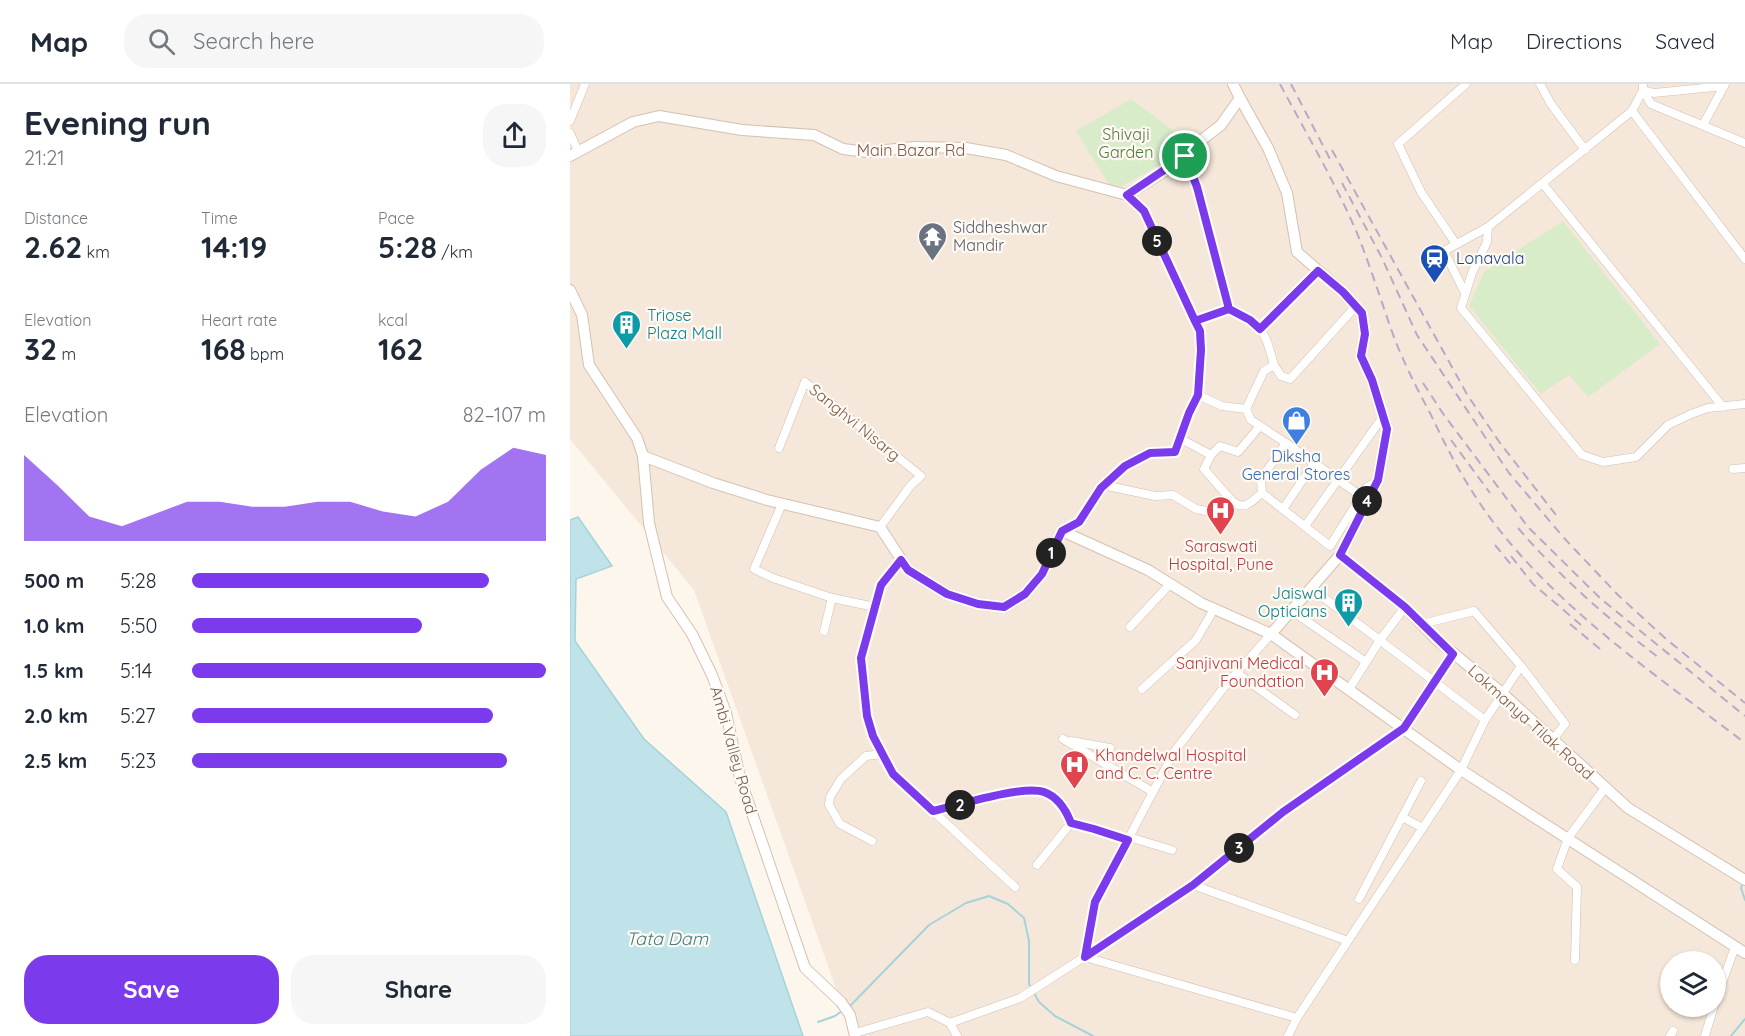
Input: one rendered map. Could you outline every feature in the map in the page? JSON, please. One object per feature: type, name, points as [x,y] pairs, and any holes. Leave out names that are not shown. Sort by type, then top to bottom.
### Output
[{"type":"main road","points":[[1233,84],[1268,148],[1287,193],[1297,252],[1343,292],[1362,313],[1365,334],[1361,356],[1372,380],[1387,429],[1378,480],[1340,555],[1271,634]]},
{"type":"main road","points":[[1127,195],[1185,156],[1221,125],[1240,98]]},
{"type":"main road","name":"Main Bazar Rd","points":[[574,154],[633,122],[659,116],[742,130],[814,135],[843,149],[867,152],[915,147],[976,150],[1005,155],[1056,176],[1127,195]]},
{"type":"main road","name":"Ambi Valley Road","points":[[570,290],[582,315],[589,365],[637,438],[643,456],[649,523],[667,597],[692,634],[719,694],[726,713],[740,778],[806,968],[841,1002],[850,1015],[855,1034]]},
{"type":"main road","points":[[643,456],[713,483],[782,504],[880,527],[908,570],[947,594],[978,604],[1004,607],[1025,594],[1042,574],[1062,531],[1148,570],[1214,609],[1271,634],[1461,770],[1745,953]]},
{"type":"main road","name":"Lokmanya Tilak Road","points":[[1340,555],[1405,607],[1453,654],[1502,693],[1628,808],[1745,880]]},
{"type":"street","points":[[570,121],[585,84]]},
{"type":"street","points":[[1456,244],[1421,192],[1398,144],[1466,84]]},
{"type":"street","points":[[1540,84],[1551,104],[1585,150]]},
{"type":"street","points":[[1643,87],[1654,93],[1724,85]]},
{"type":"street","points":[[1703,125],[1724,85]]},
{"type":"street","points":[[1466,293],[1444,251],[1488,227],[1585,150],[1632,111],[1643,87]]},
{"type":"street","points":[[1643,87],[1651,104],[1745,143]]},
{"type":"street","points":[[1632,111],[1745,259]]},
{"type":"street","points":[[570,133],[574,154]]},
{"type":"street","points":[[1185,156],[1197,187],[1229,309]]},
{"type":"street","points":[[1543,184],[1723,407]]},
{"type":"street","points":[[1062,531],[1079,522],[1103,485],[1125,466],[1150,453],[1175,452],[1198,395],[1200,331],[1144,211],[1127,195]]},
{"type":"street","points":[[1488,227],[1487,242],[1472,273],[1461,308],[1582,455],[1603,462],[1636,457],[1668,425],[1708,408],[1745,404]]},
{"type":"street","points":[[1260,329],[1318,271]]},
{"type":"street","points":[[1195,321],[1229,309],[1250,320],[1266,335],[1275,365],[1281,376],[1290,379],[1356,306]]},
{"type":"street","points":[[1275,365],[1264,371],[1246,409],[1251,420],[1361,496]]},
{"type":"street","name":"Sanghvi Nisarg","points":[[780,448],[805,382],[921,476],[911,485],[880,527]]},
{"type":"street","points":[[1198,395],[1222,406],[1246,409]]},
{"type":"street","points":[[1305,526],[1382,418]]},
{"type":"street","points":[[1260,426],[1238,452],[1220,446],[1211,455],[1204,470],[1238,506],[1247,506],[1262,493],[1261,479],[1286,443]]},
{"type":"street","points":[[1181,439],[1211,455]]},
{"type":"street","points":[[1283,509],[1314,463]]},
{"type":"street","points":[[1733,469],[1745,468]]},
{"type":"street","points":[[1330,546],[1367,487],[1378,480]]},
{"type":"street","points":[[1103,485],[1155,496],[1173,495],[1196,509],[1206,512],[1217,510],[1233,502]]},
{"type":"street","name":"Lokmanya Tilak Road","points":[[1262,493],[1340,555]]},
{"type":"street","points":[[782,504],[754,569],[773,578],[832,598],[875,607]]},
{"type":"street","points":[[901,560],[881,585],[861,658],[867,716],[873,736],[893,774],[1015,887]]},
{"type":"street","points":[[1130,627],[1170,584]]},
{"type":"street","points":[[1311,588],[1485,720]]},
{"type":"street","points":[[824,632],[832,598]]},
{"type":"street","points":[[1349,689],[1380,640],[1405,607]]},
{"type":"street","points":[[1142,689],[1196,640],[1214,609]]},
{"type":"street","points":[[1292,611],[1366,662]]},
{"type":"street","points":[[1422,624],[1474,611],[1521,666],[1565,724],[1553,740]]},
{"type":"street","points":[[1085,957],[1095,902],[1174,752],[1271,634]]},
{"type":"street","points":[[950,1023],[1020,998],[1193,885],[1283,812],[1404,728],[1453,654]]},
{"type":"street","points":[[1288,1036],[1297,1018],[1461,770],[1485,720],[1521,666]]},
{"type":"street","points":[[1237,673],[1295,715]]},
{"type":"street","points":[[1105,764],[1110,748],[1064,739],[1105,764],[1153,792]]},
{"type":"street","points":[[872,841],[840,824],[829,805],[830,797],[841,779],[866,756],[882,754]]},
{"type":"street","points":[[1359,899],[1421,781]]},
{"type":"street","points":[[1575,960],[1577,887],[1557,868],[1568,838],[1605,788]]},
{"type":"street","points":[[933,811],[1027,790],[1046,793],[1065,808],[1071,823]]},
{"type":"street","points":[[1402,818],[1423,828]]},
{"type":"street","points":[[1071,823],[1173,850]]},
{"type":"street","points":[[1037,865],[1071,823]]},
{"type":"street","points":[[1193,885],[1348,941]]},
{"type":"street","points":[[1726,972],[1735,946]]},
{"type":"street","points":[[1085,957],[1297,1018]]},
{"type":"street","points":[[855,1034],[928,1012],[950,1023],[957,1036]]},
{"type":"street","points":[[1705,1036],[1711,1017]]},
{"type":"shaded area","points":[[570,84],[1745,84],[1745,1036],[853,1036],[694,590],[570,439]]},
{"type":"green space","name":"Shivaji Garden","points":[[1131,99],[1194,146],[1113,191],[1076,131]]},
{"type":"green space","points":[[1563,221],[1660,344],[1588,397],[1569,375],[1541,394],[1469,306],[1484,272]]},
{"type":"water","name":"Tata Dam","points":[[578,517],[612,566],[576,579],[575,641],[644,739],[726,812],[803,1036],[570,1036],[570,520]]},
{"type":"waterway","points":[[1743,882],[1741,888],[1745,900]]},
{"type":"waterway","points":[[850,1006],[929,925],[966,903],[989,896],[1008,904],[1024,918],[1029,941],[1029,984],[1039,1002],[1055,1016],[1093,1036]]},
{"type":"waterway","points":[[818,1022],[842,1011]]},
{"type":"waterway","points":[[1731,1036],[1745,1019]]},
{"type":"railway","points":[[1280,84],[1330,176],[1357,233],[1395,340],[1411,377],[1457,466],[1488,515],[1544,580],[1575,610],[1642,665],[1745,743]]},
{"type":"railway","points":[[1291,84],[1331,161]]},
{"type":"railway","points":[[1332,150],[1468,396],[1500,443],[1556,515]]},
{"type":"railway","points":[[1342,183],[1382,258],[1417,335],[1509,473],[1564,538],[1618,595],[1666,639],[1745,703]]},
{"type":"railway","points":[[1423,383],[1444,415],[1528,527],[1601,599],[1745,716]]},
{"type":"railway","points":[[1451,440],[1490,493]]},
{"type":"railway","points":[[1518,528],[1585,596],[1659,658]]},
{"type":"railway","points":[[1495,545],[1513,567]]},
{"type":"railway","points":[[1511,556],[1533,584],[1581,625]]},
{"type":"railway","points":[[1570,624],[1600,649]]},
{"type":"place","name":"Siddheshwar Mandir","points":[[932,262]]},
{"type":"place","name":"Lonavala","points":[[1435,284]]},
{"type":"place","name":"Triose Plaza Mall","points":[[626,350]]},
{"type":"place","name":"Diksha General Stores","points":[[1296,446]]},
{"type":"place","name":"Saraswati Hospital, Pune","points":[[1221,536]]},
{"type":"place","name":"Jaiswal Opticians","points":[[1348,628]]},
{"type":"place","name":"Sanjivani Medical Foundation","points":[[1325,698]]},
{"type":"place","name":"Khandelwal Hospital and C. C. Centre","points":[[1074,790]]},
{"type":"route","points":[[1185,156],[1127,195],[1144,211],[1195,321],[1214,313],[1229,309],[1250,320],[1260,329],[1318,271],[1343,292],[1362,313],[1365,334],[1361,356],[1372,380],[1387,429],[1378,480],[1340,555],[1405,607],[1453,654],[1404,728],[1283,812],[1164,906],[1085,957],[1095,902],[1128,840],[1071,823],[1065,808],[1046,793],[1027,790],[933,811],[893,774],[873,736],[867,716],[861,658],[881,585],[901,560],[908,570],[947,594],[978,604],[1004,607],[1025,594],[1042,574],[1062,531],[1079,522],[1101,488],[1125,466],[1150,453],[1175,452],[1198,395],[1201,350],[1200,331],[1195,321],[1229,309],[1197,187],[1185,156]]}]
